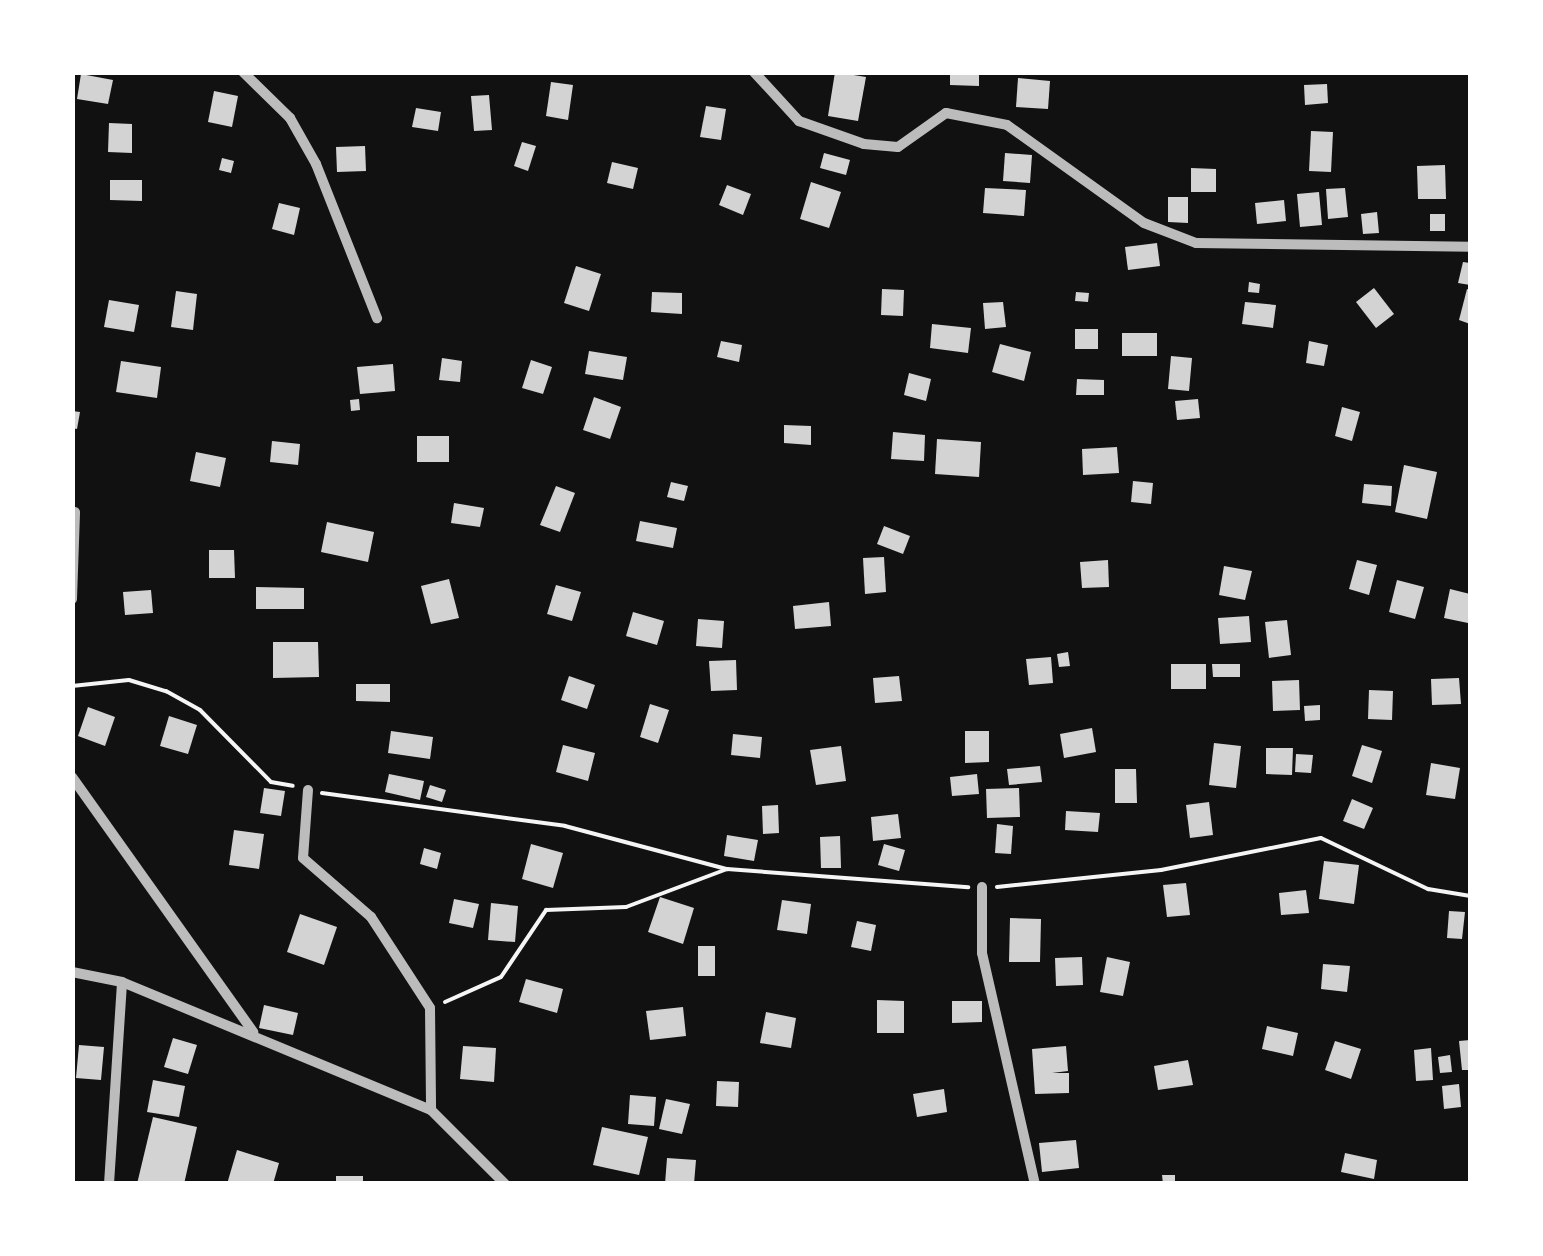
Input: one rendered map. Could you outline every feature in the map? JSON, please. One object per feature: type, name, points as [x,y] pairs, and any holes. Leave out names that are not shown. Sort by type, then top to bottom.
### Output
[{"type":"street","points":[[243,72],[307,149],[377,318]]},
{"type":"street","points":[[754,72],[799,121],[864,144],[898,147],[946,113],[1007,125],[1144,223],[1196,243],[1470,247]]},
{"type":"street","points":[[72,599],[75,512]]},
{"type":"street","points":[[72,777],[254,1034]]},
{"type":"street","points":[[308,790],[302,858],[372,917],[430,1008],[431,1110]]},
{"type":"street","points":[[982,887],[982,954],[1035,1184]]},
{"type":"street","points":[[72,972],[122,982],[431,1110],[505,1184]]},
{"type":"street","points":[[108,1184],[122,982]]},
{"type":"path","points":[[72,686],[129,680],[166,691],[200,710],[271,782],[565,826],[727,869],[982,887],[1104,878],[1321,838],[1428,889],[1470,896]]},
{"type":"path","points":[[430,1008],[501,977],[546,910],[626,907],[727,869]]},
{"type":"building","points":[[835,72],[866,77],[858,121],[828,116]]},
{"type":"building","points":[[950,72],[979,72],[979,86],[950,85]]},
{"type":"building","points":[[81,74],[113,80],[108,104],[77,99]]},
{"type":"building","points":[[1018,78],[1050,81],[1048,109],[1016,107]]},
{"type":"building","points":[[551,82],[573,85],[568,120],[546,116]]},
{"type":"building","points":[[1327,84],[1328,103],[1305,105],[1304,85]]},
{"type":"building","points":[[214,91],[238,96],[232,127],[208,122]]},
{"type":"building","points":[[489,95],[492,130],[474,131],[471,96]]},
{"type":"building","points":[[706,106],[726,109],[721,140],[700,137]]},
{"type":"building","points":[[416,108],[441,112],[438,131],[412,127]]},
{"type":"building","points":[[109,123],[132,124],[132,153],[108,152]]},
{"type":"building","points":[[1311,131],[1333,132],[1331,172],[1309,171]]},
{"type":"building","points":[[522,142],[536,146],[528,171],[514,166]]},
{"type":"building","points":[[365,146],[366,171],[337,172],[336,147]]},
{"type":"building","points":[[824,153],[850,160],[846,175],[820,168]]},
{"type":"building","points":[[1005,153],[1032,155],[1030,183],[1003,181]]},
{"type":"building","points":[[222,158],[234,161],[231,173],[219,170]]},
{"type":"building","points":[[612,162],[638,168],[633,189],[607,183]]},
{"type":"building","points":[[1445,165],[1446,199],[1418,199],[1417,166]]},
{"type":"building","points":[[1191,168],[1216,169],[1216,192],[1191,192]]},
{"type":"building","points":[[110,180],[142,180],[142,201],[110,200]]},
{"type":"building","points":[[811,182],[841,192],[829,228],[800,219]]},
{"type":"building","points":[[727,185],[751,194],[743,215],[719,205]]},
{"type":"building","points":[[985,188],[1026,190],[1024,216],[983,213]]},
{"type":"building","points":[[1345,188],[1348,217],[1328,219],[1326,189]]},
{"type":"building","points":[[1319,192],[1322,225],[1300,227],[1297,194]]},
{"type":"building","points":[[1168,197],[1188,197],[1188,223],[1168,222]]},
{"type":"building","points":[[1284,200],[1286,221],[1257,224],[1255,203]]},
{"type":"building","points":[[279,203],[300,208],[294,235],[272,229]]},
{"type":"building","points":[[1377,212],[1379,233],[1363,234],[1361,214]]},
{"type":"building","points":[[1430,214],[1445,214],[1445,231],[1430,231]]},
{"type":"building","points":[[1157,243],[1160,266],[1128,270],[1125,247]]},
{"type":"building","points":[[1463,262],[1470,263],[1470,285],[1458,283]]},
{"type":"building","points":[[576,266],[601,274],[589,311],[564,303]]},
{"type":"building","points":[[1249,282],[1260,284],[1259,293],[1248,292]]},
{"type":"building","points":[[1374,288],[1394,314],[1376,328],[1356,302]]},
{"type":"building","points":[[882,289],[904,290],[903,316],[881,315]]},
{"type":"building","points":[[1467,289],[1470,290],[1470,324],[1459,320]]},
{"type":"building","points":[[176,291],[197,294],[193,330],[171,327]]},
{"type":"building","points":[[652,292],[682,293],[682,314],[651,312]]},
{"type":"building","points":[[1076,292],[1089,293],[1088,302],[1075,301]]},
{"type":"building","points":[[109,300],[139,305],[134,332],[104,327]]},
{"type":"building","points":[[1003,302],[1006,327],[985,329],[983,303]]},
{"type":"building","points":[[1245,302],[1276,305],[1273,328],[1242,324]]},
{"type":"building","points":[[932,324],[971,328],[968,353],[930,348]]},
{"type":"building","points":[[1075,329],[1098,329],[1098,349],[1075,349]]},
{"type":"building","points":[[1122,333],[1157,333],[1157,356],[1122,356]]},
{"type":"building","points":[[721,341],[742,345],[739,362],[717,357]]},
{"type":"building","points":[[1309,341],[1328,345],[1324,366],[1306,363]]},
{"type":"building","points":[[1000,344],[1031,352],[1024,381],[992,372]]},
{"type":"building","points":[[589,351],[627,357],[623,380],[585,374]]},
{"type":"building","points":[[1171,356],[1192,358],[1189,391],[1168,389]]},
{"type":"building","points":[[442,358],[462,361],[460,382],[439,380]]},
{"type":"building","points":[[531,360],[552,367],[543,394],[522,388]]},
{"type":"building","points":[[121,361],[161,367],[157,398],[116,392]]},
{"type":"building","points":[[393,364],[395,391],[360,394],[357,367]]},
{"type":"building","points":[[909,373],[931,379],[926,401],[904,395]]},
{"type":"building","points":[[1077,379],[1104,380],[1104,395],[1076,395]]},
{"type":"building","points":[[594,397],[621,407],[610,439],[583,430]]},
{"type":"building","points":[[359,399],[360,410],[351,411],[350,400]]},
{"type":"building","points":[[1198,399],[1200,418],[1177,420],[1175,401]]},
{"type":"building","points":[[1342,407],[1360,412],[1352,441],[1335,436]]},
{"type":"building","points":[[72,411],[80,412],[77,429],[72,428]]},
{"type":"building","points":[[784,425],[811,426],[811,445],[784,443]]},
{"type":"building","points":[[893,432],[925,435],[924,461],[891,459]]},
{"type":"building","points":[[417,436],[449,436],[449,462],[417,462]]},
{"type":"building","points":[[937,439],[981,442],[979,477],[935,474]]},
{"type":"building","points":[[272,441],[300,444],[298,465],[270,462]]},
{"type":"building","points":[[1117,447],[1119,473],[1083,475],[1082,449]]},
{"type":"building","points":[[196,452],[226,458],[220,487],[190,481]]},
{"type":"building","points":[[1404,465],[1437,472],[1427,519],[1395,512]]},
{"type":"building","points":[[1133,481],[1153,483],[1151,504],[1131,502]]},
{"type":"building","points":[[671,482],[688,486],[684,501],[667,497]]},
{"type":"building","points":[[1364,484],[1392,486],[1391,506],[1362,503]]},
{"type":"building","points":[[556,486],[575,493],[560,532],[540,525]]},
{"type":"building","points":[[454,503],[484,508],[480,527],[451,523]]},
{"type":"building","points":[[640,521],[677,528],[673,548],[636,541]]},
{"type":"building","points":[[327,522],[374,532],[368,562],[321,552]]},
{"type":"building","points":[[884,526],[910,536],[903,554],[877,544]]},
{"type":"building","points":[[209,550],[234,550],[235,578],[209,578]]},
{"type":"building","points":[[884,557],[886,592],[865,594],[863,558]]},
{"type":"building","points":[[1108,560],[1109,587],[1082,588],[1080,562]]},
{"type":"building","points":[[1357,560],[1377,565],[1369,595],[1349,589]]},
{"type":"building","points":[[1224,566],[1252,571],[1245,600],[1219,595]]},
{"type":"building","points":[[449,579],[459,618],[431,624],[421,586]]},
{"type":"building","points":[[1397,580],[1424,587],[1415,619],[1389,612]]},
{"type":"building","points":[[556,585],[581,592],[572,621],[547,614]]},
{"type":"building","points":[[256,587],[304,588],[304,609],[256,609]]},
{"type":"building","points":[[1450,589],[1470,594],[1468,623],[1444,618]]},
{"type":"building","points":[[151,590],[153,613],[125,615],[123,592]]},
{"type":"building","points":[[829,602],[831,626],[795,629],[793,606]]},
{"type":"building","points":[[633,612],[664,621],[657,645],[626,636]]},
{"type":"building","points":[[1249,616],[1251,642],[1220,644],[1218,618]]},
{"type":"building","points":[[698,619],[724,621],[722,648],[696,646]]},
{"type":"building","points":[[1287,620],[1291,655],[1269,658],[1265,622]]},
{"type":"building","points":[[273,642],[318,642],[319,677],[273,678]]},
{"type":"building","points":[[1068,652],[1070,666],[1059,667],[1057,654]]},
{"type":"building","points":[[1051,657],[1053,683],[1029,685],[1026,659]]},
{"type":"building","points":[[736,660],[737,690],[711,691],[709,661]]},
{"type":"building","points":[[1171,664],[1206,664],[1206,689],[1171,689]]},
{"type":"building","points":[[1212,664],[1240,664],[1240,677],[1213,677]]},
{"type":"building","points":[[569,676],[595,685],[587,709],[561,700]]},
{"type":"building","points":[[899,676],[902,701],[875,703],[873,678]]},
{"type":"building","points":[[1459,678],[1461,704],[1432,705],[1431,679]]},
{"type":"building","points":[[1299,680],[1300,710],[1273,711],[1272,681]]},
{"type":"building","points":[[356,684],[390,684],[390,702],[356,701]]},
{"type":"building","points":[[1369,690],[1393,691],[1392,720],[1368,719]]},
{"type":"building","points":[[650,704],[669,710],[658,743],[640,737]]},
{"type":"building","points":[[1320,705],[1320,720],[1305,721],[1304,706]]},
{"type":"building","points":[[88,707],[115,717],[105,746],[78,736]]},
{"type":"building","points":[[169,716],[197,725],[188,754],[160,746]]},
{"type":"building","points":[[1092,728],[1096,752],[1064,758],[1060,734]]},
{"type":"building","points":[[391,731],[433,737],[430,759],[388,753]]},
{"type":"building","points":[[965,731],[989,731],[989,762],[965,763]]},
{"type":"building","points":[[733,734],[762,737],[760,758],[731,755]]},
{"type":"building","points":[[1214,743],[1241,746],[1236,788],[1209,785]]},
{"type":"building","points":[[563,745],[595,753],[588,781],[556,772]]},
{"type":"building","points":[[1362,745],[1382,751],[1372,783],[1352,776]]},
{"type":"building","points":[[841,746],[846,781],[816,785],[810,750]]},
{"type":"building","points":[[1266,748],[1293,748],[1292,775],[1266,774]]},
{"type":"building","points":[[1296,754],[1313,755],[1311,773],[1295,772]]},
{"type":"building","points":[[1431,763],[1460,768],[1455,799],[1426,795]]},
{"type":"building","points":[[1040,766],[1042,782],[1009,785],[1007,769]]},
{"type":"building","points":[[1115,769],[1136,769],[1137,803],[1115,803]]},
{"type":"building","points":[[389,774],[424,781],[420,800],[385,792]]},
{"type":"building","points":[[977,774],[979,794],[952,796],[950,777]]},
{"type":"building","points":[[430,785],[446,790],[442,802],[426,797]]},
{"type":"building","points":[[264,788],[285,791],[281,816],[260,813]]},
{"type":"building","points":[[1019,788],[1020,817],[987,818],[986,789]]},
{"type":"building","points":[[1352,799],[1373,808],[1364,829],[1343,821]]},
{"type":"building","points":[[1209,802],[1213,835],[1190,838],[1186,805]]},
{"type":"building","points":[[778,805],[779,833],[763,834],[762,806]]},
{"type":"building","points":[[1066,811],[1100,813],[1098,832],[1065,830]]},
{"type":"building","points":[[898,814],[901,838],[873,841],[871,817]]},
{"type":"building","points":[[997,824],[1013,826],[1011,854],[995,853]]},
{"type":"building","points":[[234,830],[264,834],[259,869],[229,865]]},
{"type":"building","points":[[727,835],[758,840],[754,861],[724,856]]},
{"type":"building","points":[[840,836],[841,868],[821,868],[820,837]]},
{"type":"building","points":[[531,844],[563,853],[553,888],[522,879]]},
{"type":"building","points":[[884,844],[905,850],[899,871],[878,865]]},
{"type":"building","points":[[424,848],[441,853],[437,869],[420,864]]},
{"type":"building","points":[[1324,861],[1359,865],[1354,904],[1319,899]]},
{"type":"building","points":[[1186,883],[1190,915],[1167,917],[1163,885]]},
{"type":"building","points":[[1306,890],[1309,913],[1281,915],[1279,893]]},
{"type":"building","points":[[660,897],[694,908],[683,944],[648,932]]},
{"type":"building","points":[[454,899],[479,904],[473,928],[449,923]]},
{"type":"building","points":[[782,900],[811,904],[807,934],[777,930]]},
{"type":"building","points":[[491,903],[518,906],[515,942],[488,940]]},
{"type":"building","points":[[1449,911],[1465,912],[1462,939],[1447,938]]},
{"type":"building","points":[[300,914],[337,927],[324,965],[287,952]]},
{"type":"building","points":[[1010,918],[1041,919],[1040,962],[1009,962]]},
{"type":"building","points":[[857,921],[876,925],[871,951],[851,947]]},
{"type":"building","points":[[698,946],[715,946],[715,976],[698,976]]},
{"type":"building","points":[[1082,957],[1083,985],[1056,986],[1055,958]]},
{"type":"building","points":[[1107,957],[1130,962],[1123,996],[1100,992]]},
{"type":"building","points":[[1323,964],[1350,966],[1347,992],[1321,989]]},
{"type":"building","points":[[526,979],[563,989],[557,1013],[519,1002]]},
{"type":"building","points":[[877,1000],[904,1001],[904,1033],[877,1033]]},
{"type":"building","points":[[952,1001],[982,1001],[982,1022],[952,1023]]},
{"type":"building","points":[[264,1005],[298,1013],[293,1035],[259,1028]]},
{"type":"building","points":[[683,1007],[686,1036],[650,1040],[646,1011]]},
{"type":"building","points":[[766,1012],[796,1018],[791,1048],[760,1043]]},
{"type":"building","points":[[1267,1026],[1298,1033],[1293,1056],[1262,1049]]},
{"type":"building","points":[[173,1038],[197,1045],[188,1074],[164,1067]]},
{"type":"building","points":[[1470,1040],[1470,1070],[1462,1070],[1459,1041]]},
{"type":"building","points":[[1335,1041],[1361,1049],[1351,1079],[1325,1070]]},
{"type":"building","points":[[79,1045],[104,1047],[101,1080],[76,1078]]},
{"type":"building","points":[[463,1046],[496,1048],[494,1082],[460,1079]]},
{"type":"building","points":[[1066,1046],[1068,1071],[1052,1073],[1069,1073],[1069,1093],[1035,1094],[1032,1049]]},
{"type":"building","points":[[1431,1048],[1433,1080],[1416,1081],[1414,1050]]},
{"type":"building","points":[[1450,1055],[1452,1072],[1440,1073],[1438,1057]]},
{"type":"building","points":[[1188,1060],[1193,1085],[1158,1090],[1154,1066]]},
{"type":"building","points":[[153,1080],[185,1086],[179,1117],[147,1112]]},
{"type":"building","points":[[717,1081],[739,1082],[738,1107],[716,1106]]},
{"type":"building","points":[[1459,1084],[1461,1107],[1444,1109],[1442,1086]]},
{"type":"building","points":[[944,1089],[947,1112],[917,1117],[913,1094]]},
{"type":"building","points":[[630,1095],[656,1097],[654,1126],[628,1124]]},
{"type":"building","points":[[666,1099],[690,1104],[682,1134],[659,1129]]},
{"type":"building","points":[[153,1117],[197,1127],[184,1184],[137,1184]]},
{"type":"building","points":[[602,1127],[648,1137],[639,1175],[593,1165]]},
{"type":"building","points":[[1076,1140],[1079,1168],[1042,1172],[1039,1143]]},
{"type":"building","points":[[237,1150],[279,1163],[273,1184],[227,1184]]},
{"type":"building","points":[[1345,1153],[1377,1160],[1374,1179],[1341,1172]]},
{"type":"building","points":[[667,1158],[696,1160],[694,1184],[665,1184]]},
{"type":"building","points":[[1162,1175],[1175,1175],[1175,1184],[1163,1184]]},
{"type":"building","points":[[336,1176],[363,1176],[363,1184],[336,1184]]}]
